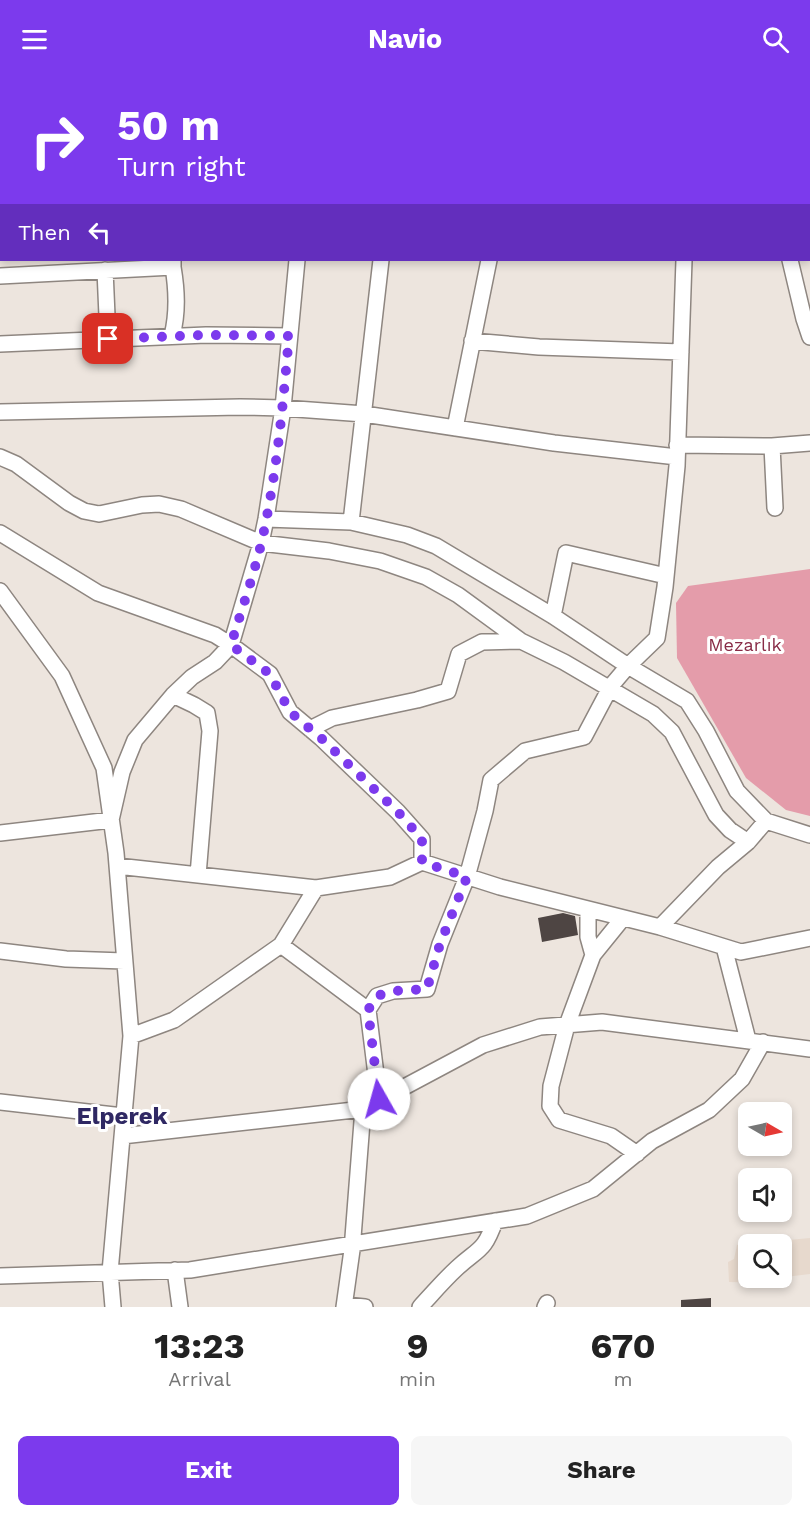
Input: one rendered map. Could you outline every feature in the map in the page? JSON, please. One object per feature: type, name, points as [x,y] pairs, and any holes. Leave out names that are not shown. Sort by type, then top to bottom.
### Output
[{"type":"street","points":[[111,820],[122,772],[135,740],[173,695],[192,677],[215,662],[231,645],[266,519],[283,408],[297,261]]},
{"type":"street","points":[[351,522],[381,261]]},
{"type":"street","points":[[456,428],[489,261]]},
{"type":"street","points":[[379,1099],[368,1010],[377,996],[393,991],[427,989],[440,944],[467,877],[491,780],[525,751],[584,737],[609,688],[657,638],[666,576],[677,451],[684,261]]},
{"type":"street","points":[[790,261],[810,337]]},
{"type":"street","points":[[0,276],[105,270],[173,263],[177,315],[172,336]]},
{"type":"street","points":[[105,270],[108,339]]},
{"type":"street","points":[[0,344],[172,336],[289,336]]},
{"type":"street","points":[[472,340],[539,347],[681,352]]},
{"type":"street","points":[[0,412],[283,408],[364,414],[554,442],[677,451],[810,443]]},
{"type":"street","points":[[772,446],[775,508]]},
{"type":"street","points":[[0,457],[16,464],[69,503],[84,511],[99,514],[142,505],[159,504],[181,509],[261,543],[328,551],[380,561],[426,578],[458,595],[521,641],[564,662],[653,714],[672,732],[716,815],[730,830],[748,842]]},
{"type":"street","points":[[266,519],[351,522],[407,534],[436,546],[553,616],[628,666],[687,701],[706,731],[737,790],[766,821],[810,835]]},
{"type":"street","points":[[0,533],[98,593],[215,635],[270,674],[290,712],[398,812],[422,839],[422,862]]},
{"type":"street","points":[[553,616],[566,553],[666,576]]},
{"type":"street","points":[[0,591],[62,676],[104,768],[117,866],[131,1036],[110,1272],[113,1307]]},
{"type":"street","points":[[310,729],[332,718],[448,691],[459,654],[483,642],[521,641]]},
{"type":"street","points":[[173,695],[207,713],[210,731],[198,875]]},
{"type":"street","points":[[0,833],[111,820]]},
{"type":"street","points":[[660,927],[718,867],[748,842],[766,821]]},
{"type":"street","points":[[117,866],[316,888],[390,877],[422,862],[467,877],[660,927],[741,952],[810,938]]},
{"type":"street","points":[[131,1036],[174,1020],[281,945],[316,888]]},
{"type":"street","points":[[588,909],[588,937],[593,955]]},
{"type":"street","points":[[623,918],[593,955],[567,1025],[551,1086],[550,1106],[559,1120],[611,1136],[637,1154]]},
{"type":"street","points":[[281,945],[368,1010]]},
{"type":"street","points":[[724,947],[748,1040]]},
{"type":"street","points":[[0,951],[66,959],[124,961]]},
{"type":"street","points":[[122,1136],[363,1109],[483,1045],[540,1027],[602,1022],[810,1049]]},
{"type":"street","points":[[0,1276],[190,1270],[352,1242],[527,1216],[593,1189],[652,1141],[709,1110],[742,1079],[764,1042]]},
{"type":"street","points":[[0,1102],[123,1116]]},
{"type":"street","points":[[363,1109],[352,1242],[344,1306],[365,1307]]},
{"type":"street","points":[[420,1307],[458,1267],[476,1254],[488,1241],[495,1221]]},
{"type":"street","points":[[174,1270],[180,1307]]},
{"type":"shaded area","points":[[810,1238],[810,1274],[792,1276],[792,1240]]},
{"type":"shaded area","points":[[738,1245],[738,1282],[729,1282],[728,1262],[734,1259]]},
{"type":"green space","name":"Mezarlık","points":[[810,569],[810,816],[786,810],[746,778],[677,658],[676,603],[688,586]]},
{"type":"building","points":[[563,913],[575,916],[578,935],[542,942],[538,918]]},
{"type":"building","points":[[711,1298],[711,1307],[681,1307],[681,1300]]},
{"type":"district","name":"Elperek","points":[[122,1116]]},
{"type":"route","points":[[108,339],[206,335],[289,336],[283,408],[266,519],[231,645],[270,674],[290,712],[321,738],[398,812],[422,839],[422,862],[467,877],[440,944],[427,989],[393,991],[377,996],[368,1010],[379,1099]]}]
